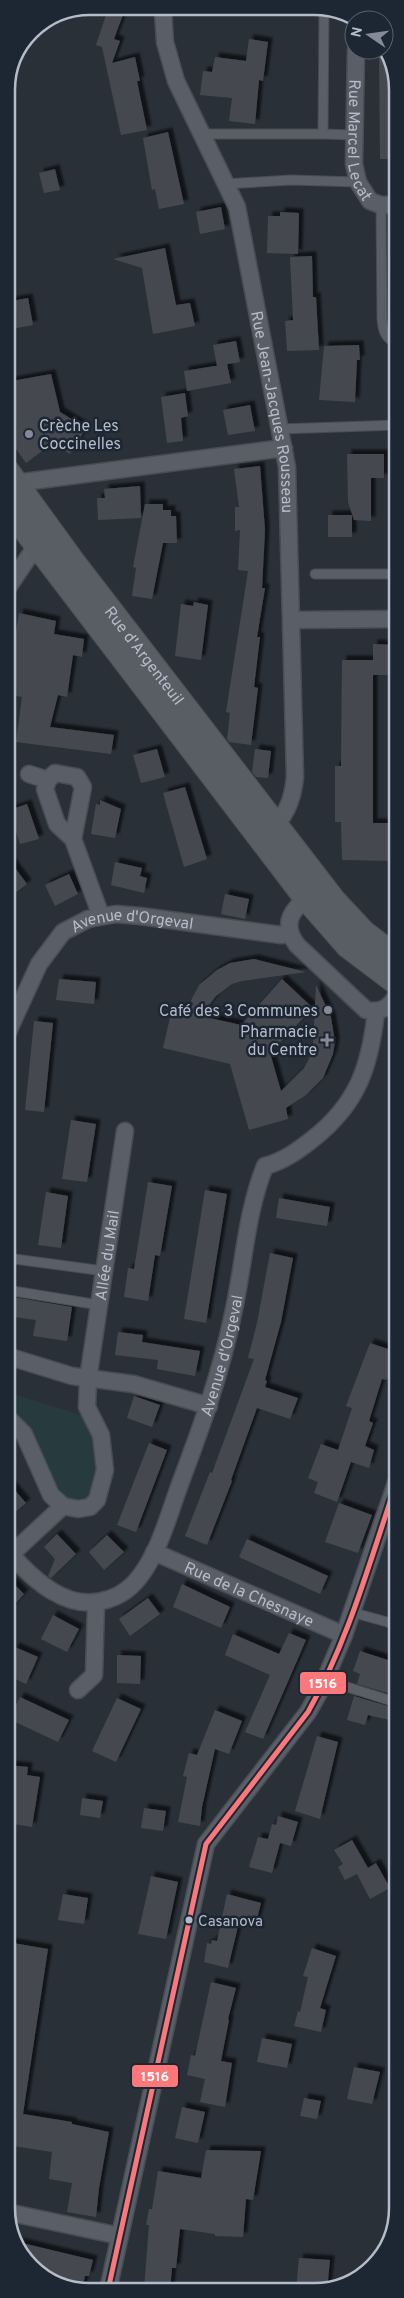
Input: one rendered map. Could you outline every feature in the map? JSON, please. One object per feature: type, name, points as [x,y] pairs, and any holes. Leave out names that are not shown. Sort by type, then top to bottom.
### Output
[{"type":"main road","name":"Rue d'Argenteuil","points":[[15,485],[44,540],[314,892],[348,946],[389,977]]},
{"type":"main road","name":"Rue d'Argenteuil","points":[[15,514],[44,540]]},
{"type":"main road","name":"Rue d'Argenteuil","points":[[314,892],[358,927],[389,956]]},
{"type":"street","name":"Rue Jean-Jacques Rousseau","points":[[163,15],[165,42],[176,81],[237,208],[287,467],[295,777],[291,800],[268,831]]},
{"type":"street","name":"Rue Marcel Lecat","points":[[356,60],[354,164],[358,182],[370,201],[389,205]]},
{"type":"street","name":"Rue d'Argenteuil","points":[[15,477],[284,448]]},
{"type":"street","points":[[15,577],[44,540]]},
{"type":"street","points":[[292,620],[389,619]]},
{"type":"street","points":[[29,774],[48,780]]},
{"type":"street","points":[[73,839],[83,787],[77,777],[55,774],[48,780],[45,789],[57,824],[73,839],[101,916]]},
{"type":"street","points":[[314,892],[295,909],[289,923],[288,934],[297,945],[366,1010],[376,1012],[387,1008],[389,1005]]},
{"type":"street","name":"Avenue d'Orgeval","points":[[15,1016],[39,964],[63,932],[101,916],[140,916],[281,935],[288,934]]},
{"type":"street","name":"Avenue d'Orgeval","points":[[15,1560],[49,1590],[68,1600],[96,1604],[118,1596],[132,1586],[142,1574],[154,1552],[209,1406],[224,1356],[254,1198],[265,1166],[279,1162],[303,1147],[341,1113],[356,1092],[366,1068],[376,1012]]},
{"type":"street","name":"Allée du Mail","points":[[63,1506],[78,1509],[90,1507],[97,1500],[103,1485],[105,1470],[104,1452],[101,1435],[87,1407],[88,1379],[125,1131]]},
{"type":"street","points":[[15,1358],[88,1379],[133,1384],[209,1406]]},
{"type":"street","points":[[15,1424],[24,1434],[51,1495],[63,1506],[15,1548]]},
{"type":"street","points":[[110,2283],[206,1844],[308,1712],[325,1680],[344,1634],[389,1503]]},
{"type":"street","name":"Rue de la Chesnaye","points":[[154,1552],[344,1634]]},
{"type":"street","points":[[78,1690],[94,1675],[96,1604]]},
{"type":"street","points":[[16,2214],[120,2236]]},
{"type":"lane","points":[[323,134],[324,16]]},
{"type":"lane","points":[[201,134],[354,135]]},
{"type":"lane","points":[[225,184],[291,180],[358,182]]},
{"type":"lane","points":[[389,205],[382,319],[384,333],[389,340]]},
{"type":"lane","points":[[280,429],[389,425]]},
{"type":"lane","points":[[315,574],[389,574]]},
{"type":"lane","points":[[15,1259],[104,1271]]},
{"type":"lane","points":[[15,1291],[99,1304]]},
{"type":"lane","points":[[351,1612],[389,1623]]},
{"type":"lane","points":[[325,1680],[389,1700]]},
{"type":"green space","points":[[15,1394],[87,1417],[100,1454],[91,1501],[82,1503],[58,1494],[23,1423],[15,1416]]},
{"type":"building","points":[[106,15],[123,15],[114,39],[120,41],[112,63],[135,57],[140,81],[137,81],[147,130],[121,135],[102,47],[96,45]]},
{"type":"building","points":[[249,39],[268,42],[263,81],[259,80],[255,124],[229,121],[232,98],[200,95],[203,71],[212,72],[215,57],[246,61]]},
{"type":"building","points":[[379,60],[382,60],[388,80],[389,159],[380,159]]},
{"type":"building","points":[[168,132],[184,204],[159,209],[155,189],[152,190],[143,138]]},
{"type":"building","points":[[55,169],[60,190],[44,193],[39,173]]},
{"type":"building","points":[[221,207],[225,229],[200,234],[196,212]]},
{"type":"building","points":[[280,212],[299,213],[298,254],[267,253],[268,216],[280,216]]},
{"type":"building","points":[[165,248],[176,305],[190,303],[195,326],[153,334],[142,268],[113,259]]},
{"type":"building","points":[[312,256],[313,297],[316,297],[319,350],[287,351],[285,321],[293,320],[290,257]]},
{"type":"building","points":[[28,298],[33,325],[15,328],[15,300]]},
{"type":"building","points":[[236,341],[240,362],[217,366],[213,345]]},
{"type":"building","points":[[359,345],[360,360],[357,360],[355,402],[319,400],[324,346]]},
{"type":"building","points":[[227,364],[231,383],[187,391],[184,371]]},
{"type":"building","points":[[51,374],[60,412],[86,428],[70,454],[53,443],[26,463],[15,448],[15,380]]},
{"type":"building","points":[[185,393],[188,416],[181,418],[183,441],[167,443],[161,397]]},
{"type":"building","points":[[250,405],[255,431],[228,435],[223,410]]},
{"type":"building","points":[[347,454],[384,454],[384,478],[371,478],[371,521],[354,520],[348,502]]},
{"type":"building","points":[[260,466],[265,530],[262,588],[265,588],[257,637],[260,637],[254,687],[258,688],[251,745],[229,742],[227,739],[230,713],[226,712],[248,571],[238,570],[240,530],[235,531],[235,507],[239,507],[234,469]]},
{"type":"building","points":[[140,486],[141,518],[98,520],[97,498],[105,498],[104,489]]},
{"type":"building","points":[[145,504],[163,504],[163,510],[171,510],[171,516],[176,516],[177,543],[163,543],[152,599],[132,596],[136,568],[133,567]]},
{"type":"building","points":[[328,515],[352,515],[352,537],[328,537]]},
{"type":"building","points":[[194,602],[208,605],[201,660],[175,656],[181,604],[193,606]]},
{"type":"building","points":[[19,613],[56,621],[54,634],[84,639],[82,657],[73,655],[67,697],[58,695],[50,727],[114,735],[111,754],[16,742],[22,697],[15,696],[15,636]]},
{"type":"building","points":[[373,644],[389,645],[389,675],[373,675],[373,823],[389,823],[389,861],[342,860],[341,822],[335,822],[335,766],[341,766],[342,660],[373,660]]},
{"type":"building","points":[[157,749],[165,777],[141,783],[133,755]]},
{"type":"building","points":[[255,749],[271,751],[268,778],[256,777],[252,772]]},
{"type":"building","points":[[185,787],[207,859],[184,867],[163,793]]},
{"type":"building","points":[[100,800],[121,809],[115,838],[91,834],[96,804],[100,805]]},
{"type":"building","points":[[27,804],[39,839],[20,844],[15,829],[15,808]]},
{"type":"building","points":[[115,862],[142,868],[140,876],[147,878],[144,893],[111,885]]},
{"type":"building","points":[[15,868],[27,884],[15,893]]},
{"type":"building","points":[[69,874],[78,894],[55,906],[45,885]]},
{"type":"building","points":[[225,894],[249,899],[245,919],[221,914]]},
{"type":"building","points":[[254,959],[306,972],[232,984],[216,996],[201,1016],[241,1025],[282,979],[313,1008],[270,1053],[281,1091],[304,1068],[313,1047],[316,985],[331,1017],[335,1042],[333,1054],[323,1078],[306,1095],[286,1108],[288,1119],[249,1130],[230,1064],[163,1048],[172,1009],[185,1012],[199,985],[217,970],[230,963]]},
{"type":"building","points":[[59,979],[96,982],[94,1004],[56,1000]]},
{"type":"building","points":[[34,1021],[53,1023],[44,1112],[25,1110]]},
{"type":"building","points":[[71,1120],[96,1124],[87,1182],[62,1179]]},
{"type":"building","points":[[148,1182],[172,1186],[160,1256],[155,1255],[148,1301],[124,1297],[128,1268],[134,1269]]},
{"type":"building","points":[[205,1190],[227,1194],[206,1323],[184,1319]]},
{"type":"building","points":[[46,1192],[68,1196],[61,1248],[38,1245]]},
{"type":"building","points":[[279,1198],[330,1207],[327,1226],[276,1218]]},
{"type":"building","points":[[270,1253],[293,1258],[281,1322],[265,1380],[267,1381],[265,1387],[298,1398],[290,1419],[257,1408],[232,1481],[207,1545],[185,1536],[210,1472],[212,1473],[254,1359],[248,1358],[257,1323]]},
{"type":"building","points":[[15,1297],[72,1307],[67,1341],[33,1336],[36,1320],[15,1317]]},
{"type":"building","points":[[118,1332],[143,1335],[142,1342],[200,1351],[195,1376],[157,1369],[158,1360],[115,1355]]},
{"type":"building","points":[[370,1343],[389,1349],[389,1374],[387,1380],[382,1379],[369,1421],[373,1423],[365,1446],[374,1450],[369,1468],[351,1462],[337,1502],[314,1493],[318,1482],[308,1478],[321,1444],[338,1450],[352,1408],[346,1406]]},
{"type":"building","points":[[134,1396],[160,1405],[152,1427],[127,1418]]},
{"type":"building","points":[[149,1443],[167,1450],[136,1532],[117,1525]]},
{"type":"building","points":[[15,1490],[26,1503],[15,1512]]},
{"type":"building","points":[[339,1503],[372,1515],[358,1553],[325,1542]]},
{"type":"building","points":[[57,1534],[76,1554],[51,1578],[48,1576],[55,1559],[44,1547]]},
{"type":"building","points":[[107,1535],[124,1552],[104,1570],[89,1552]]},
{"type":"building","points":[[247,1539],[328,1576],[320,1594],[239,1557]]},
{"type":"building","points":[[182,1584],[230,1607],[221,1628],[173,1607]]},
{"type":"building","points":[[15,1585],[24,1594],[15,1604]]},
{"type":"building","points":[[148,1598],[160,1614],[130,1636],[119,1619]]},
{"type":"building","points":[[53,1615],[79,1629],[67,1652],[41,1639]]},
{"type":"building","points":[[289,1633],[306,1640],[263,1739],[245,1732],[270,1675],[225,1655],[233,1634],[279,1654]]},
{"type":"building","points":[[15,1647],[38,1657],[26,1684],[15,1679]]},
{"type":"building","points":[[360,1651],[389,1660],[389,1693],[357,1684],[360,1674],[353,1671]]},
{"type":"building","points":[[117,1655],[141,1656],[140,1684],[117,1683]]},
{"type":"building","points":[[354,1696],[389,1706],[389,1720],[368,1715],[365,1725],[347,1720]]},
{"type":"building","points":[[20,1697],[69,1720],[58,1742],[15,1722],[15,1707]]},
{"type":"building","points":[[117,1698],[141,1709],[116,1762],[92,1751]]},
{"type":"building","points":[[215,1710],[242,1721],[229,1754],[215,1749],[202,1807],[200,1826],[178,1822],[187,1777],[183,1776],[189,1753],[197,1755]]},
{"type":"building","points":[[317,1736],[338,1742],[320,1819],[295,1811]]},
{"type":"building","points":[[15,1766],[28,1767],[27,1775],[40,1777],[32,1827],[15,1824]]},
{"type":"building","points":[[82,1798],[103,1801],[100,1818],[80,1815]]},
{"type":"building","points":[[144,1808],[166,1811],[163,1831],[141,1828]]},
{"type":"building","points":[[278,1816],[298,1822],[291,1846],[280,1843],[272,1873],[249,1867],[258,1837],[268,1839],[272,1824],[276,1825]]},
{"type":"building","points":[[352,1840],[368,1868],[376,1863],[389,1889],[370,1899],[357,1874],[345,1880],[338,1867],[343,1864],[334,1850]]},
{"type":"building","points":[[151,1876],[178,1882],[166,1939],[138,1934]]},
{"type":"building","points":[[63,1894],[88,1898],[84,1924],[58,1920]]},
{"type":"building","points":[[227,1894],[261,1903],[256,1923],[240,1918],[228,1968],[204,1962],[207,1943],[211,1944],[212,1940],[217,1941]]},
{"type":"building","points":[[15,1943],[48,1949],[23,2114],[72,2122],[72,2124],[109,2132],[96,2217],[67,2212],[72,2183],[49,2179],[52,2152],[15,2146]]},
{"type":"building","points":[[312,1948],[336,1956],[320,2008],[326,2010],[321,2032],[294,2026],[298,2011],[300,2012],[308,1977],[303,1976]]},
{"type":"building","points":[[211,1982],[236,1988],[228,2019],[221,2061],[232,2063],[225,2107],[200,2102],[205,2079],[187,2075],[191,2055],[195,2056]]},
{"type":"building","points":[[262,2038],[292,2044],[287,2068],[257,2062]]},
{"type":"building","points":[[354,2067],[380,2072],[372,2104],[347,2099]]},
{"type":"building","points":[[304,2098],[321,2101],[317,2119],[300,2116]]},
{"type":"building","points":[[182,2107],[205,2112],[198,2143],[175,2138]]},
{"type":"building","points":[[206,2150],[261,2151],[253,2200],[246,2199],[243,2237],[215,2236],[215,2234],[180,2229],[176,2268],[172,2268],[171,2283],[145,2283],[149,2225],[146,2225],[149,2209],[152,2209],[158,2171],[201,2178]]},
{"type":"building","points":[[24,2243],[93,2260],[89,2276],[85,2276],[84,2283],[75,2282],[44,2268]]},
{"type":"building","points":[[299,2258],[330,2260],[328,2281],[297,2283]]},
{"type":"transit line","name":"1516","points":[[110,2283],[206,1844],[308,1712],[323,1685],[358,1598],[389,1505]]},
{"type":"place","name":"Crèche Les Coccinelles","points":[[29,434]]},
{"type":"place","name":"Café des 3 Communes","points":[[328,1010]]},
{"type":"place","name":"Pharmacie du Centre","points":[[327,1040]]},
{"type":"place","name":"Casanova","points":[[189,1920]]}]
